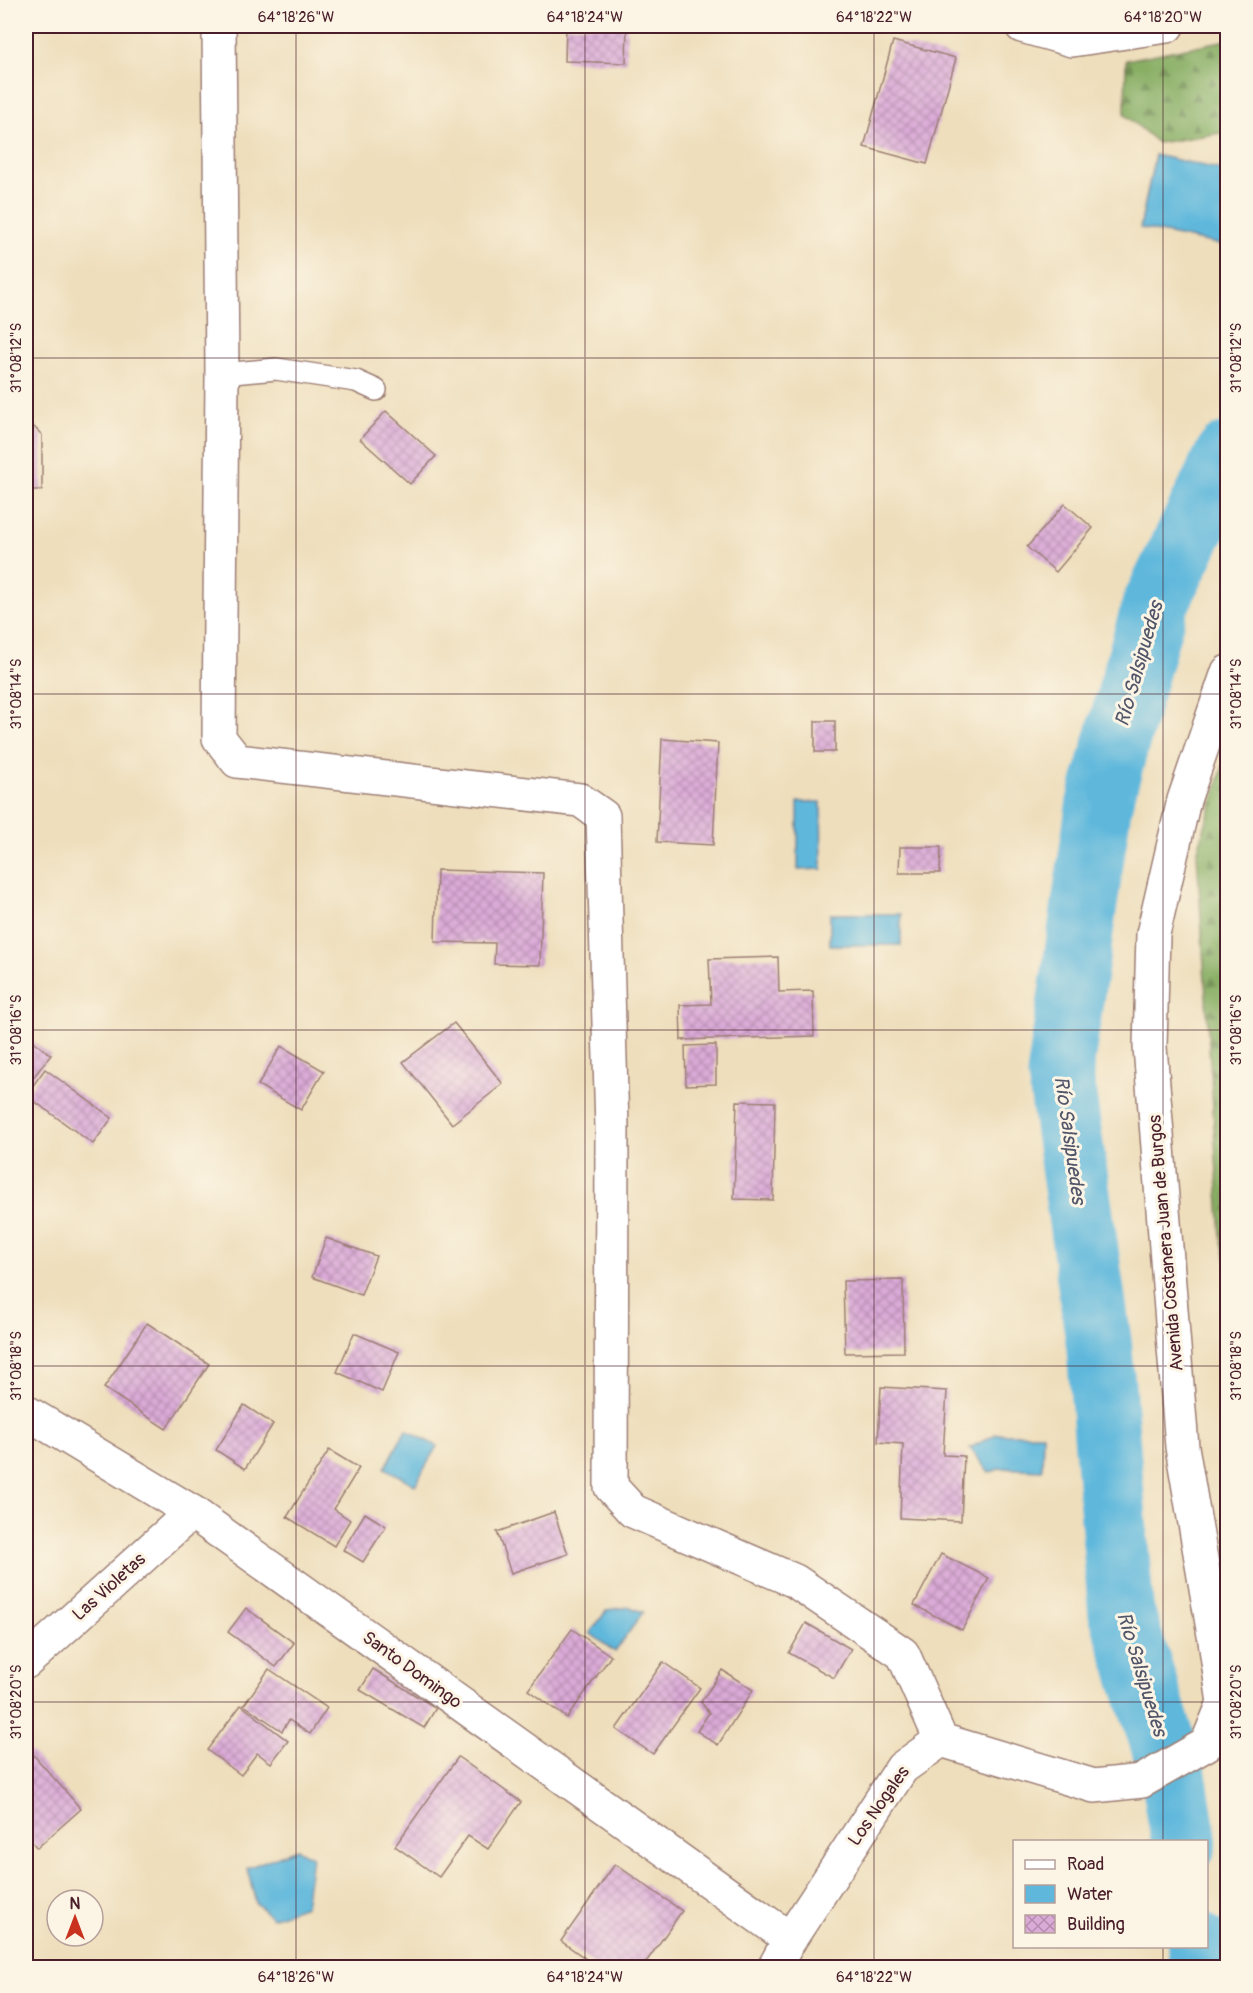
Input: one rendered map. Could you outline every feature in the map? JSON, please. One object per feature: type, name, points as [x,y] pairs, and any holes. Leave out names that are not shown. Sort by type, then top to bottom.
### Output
[{"type":"street","points":[[219,26],[222,374],[219,738],[237,761],[580,800],[603,816],[612,1128],[611,1487],[633,1511],[795,1581],[903,1654],[941,1740]]},
{"type":"street","points":[[1022,26],[1072,40],[1167,26]]},
{"type":"street","name":"Avenida Costanera Juan de Burgos","points":[[941,1740],[1094,1786],[1142,1781],[1207,1743],[1224,1703],[1182,1447],[1150,1047],[1152,934],[1184,800],[1227,672]]},
{"type":"street","name":"Santo Domingo","points":[[26,1412],[192,1512],[790,1940]]},
{"type":"street","name":"Las Violetas","points":[[26,1662],[192,1512]]},
{"type":"street","name":"Los Nogales","points":[[774,1968],[902,1768],[941,1740]]},
{"type":"lane","points":[[222,374],[276,369],[356,381],[376,390]]},
{"type":"green space","points":[[1227,40],[1227,132],[1158,143],[1125,115],[1126,60]]},
{"type":"green space","points":[[1227,753],[1227,1264],[1221,1237],[1197,853]]},
{"type":"water","points":[[1155,155],[1227,171],[1227,246],[1140,228]]},
{"type":"water","points":[[798,802],[821,802],[822,869],[798,870]]},
{"type":"water","points":[[830,914],[901,914],[901,945],[830,945]]},
{"type":"water","points":[[406,1430],[437,1446],[415,1485],[385,1468]]},
{"type":"water","points":[[996,1434],[1043,1434],[1042,1470],[1001,1468],[989,1473],[970,1448]]},
{"type":"water","points":[[630,1607],[643,1612],[615,1652],[590,1633],[607,1610]]},
{"type":"water","points":[[297,1849],[312,1857],[305,1906],[272,1918],[256,1903],[247,1868]]},
{"type":"building","points":[[566,26],[627,26],[626,63],[565,61]]},
{"type":"building","points":[[893,41],[956,58],[927,164],[864,147]]},
{"type":"building","points":[[26,394],[29,394],[29,422],[42,435],[42,490],[26,490]]},
{"type":"building","points":[[386,411],[436,456],[410,484],[360,439]]},
{"type":"building","points":[[1065,504],[1093,528],[1056,572],[1027,547]]},
{"type":"building","points":[[815,721],[835,721],[835,752],[815,752]]},
{"type":"building","points":[[662,739],[718,743],[713,845],[657,842]]},
{"type":"building","points":[[900,847],[941,847],[940,873],[899,873]]},
{"type":"building","points":[[437,870],[543,873],[540,965],[494,964],[495,943],[435,942]]},
{"type":"building","points":[[778,957],[779,992],[813,991],[814,1036],[681,1040],[680,1005],[711,1004],[709,959]]},
{"type":"building","points":[[454,1023],[503,1084],[452,1124],[403,1062]]},
{"type":"building","points":[[26,1036],[51,1055],[28,1084],[26,1081]]},
{"type":"building","points":[[716,1045],[716,1084],[686,1085],[685,1046]]},
{"type":"building","points":[[281,1046],[324,1071],[301,1110],[258,1085]]},
{"type":"building","points":[[45,1069],[112,1118],[93,1144],[26,1095]]},
{"type":"building","points":[[737,1101],[775,1102],[773,1200],[734,1199]]},
{"type":"building","points":[[326,1238],[376,1256],[361,1295],[312,1277]]},
{"type":"building","points":[[903,1280],[904,1352],[845,1353],[843,1281]]},
{"type":"building","points":[[147,1323],[209,1364],[166,1429],[104,1388]]},
{"type":"building","points":[[354,1333],[399,1352],[382,1392],[337,1372]]},
{"type":"building","points":[[881,1387],[947,1391],[943,1455],[964,1456],[961,1521],[900,1518],[903,1444],[878,1442]]},
{"type":"building","points":[[244,1405],[273,1424],[245,1469],[216,1450]]},
{"type":"building","points":[[329,1450],[359,1468],[334,1509],[350,1520],[334,1546],[287,1517]]},
{"type":"building","points":[[554,1512],[568,1554],[511,1573],[497,1532]]},
{"type":"building","points":[[365,1513],[386,1526],[363,1562],[343,1550]]},
{"type":"building","points":[[941,1554],[989,1578],[962,1630],[914,1605]]},
{"type":"building","points":[[246,1608],[294,1643],[276,1667],[228,1632]]},
{"type":"building","points":[[806,1623],[851,1649],[834,1678],[789,1653]]},
{"type":"building","points":[[572,1629],[611,1656],[567,1718],[528,1690]]},
{"type":"building","points":[[663,1662],[700,1688],[653,1754],[616,1729]]},
{"type":"building","points":[[269,1669],[327,1708],[310,1734],[289,1720],[282,1731],[244,1705]]},
{"type":"building","points":[[373,1669],[436,1708],[424,1728],[360,1690]]},
{"type":"building","points":[[722,1670],[753,1690],[718,1745],[697,1731],[709,1713],[701,1702]]},
{"type":"building","points":[[241,1705],[288,1741],[271,1763],[257,1753],[241,1775],[207,1750]]},
{"type":"building","points":[[30,1751],[81,1809],[37,1848],[26,1835],[26,1756]]},
{"type":"building","points":[[458,1757],[521,1802],[488,1849],[468,1836],[439,1877],[395,1846]]},
{"type":"building","points":[[615,1864],[682,1911],[642,1968],[599,1968],[561,1941]]},
{"type":"waterway","name":"Río Salsipuedes","points":[[1184,1840],[1174,1778],[1121,1610],[1099,1344],[1060,1072],[1099,805],[1155,605],[1228,455]]},
{"type":"waterway","name":"Río Salsipuedes","points":[[1200,1948],[1203,1968]]}]
